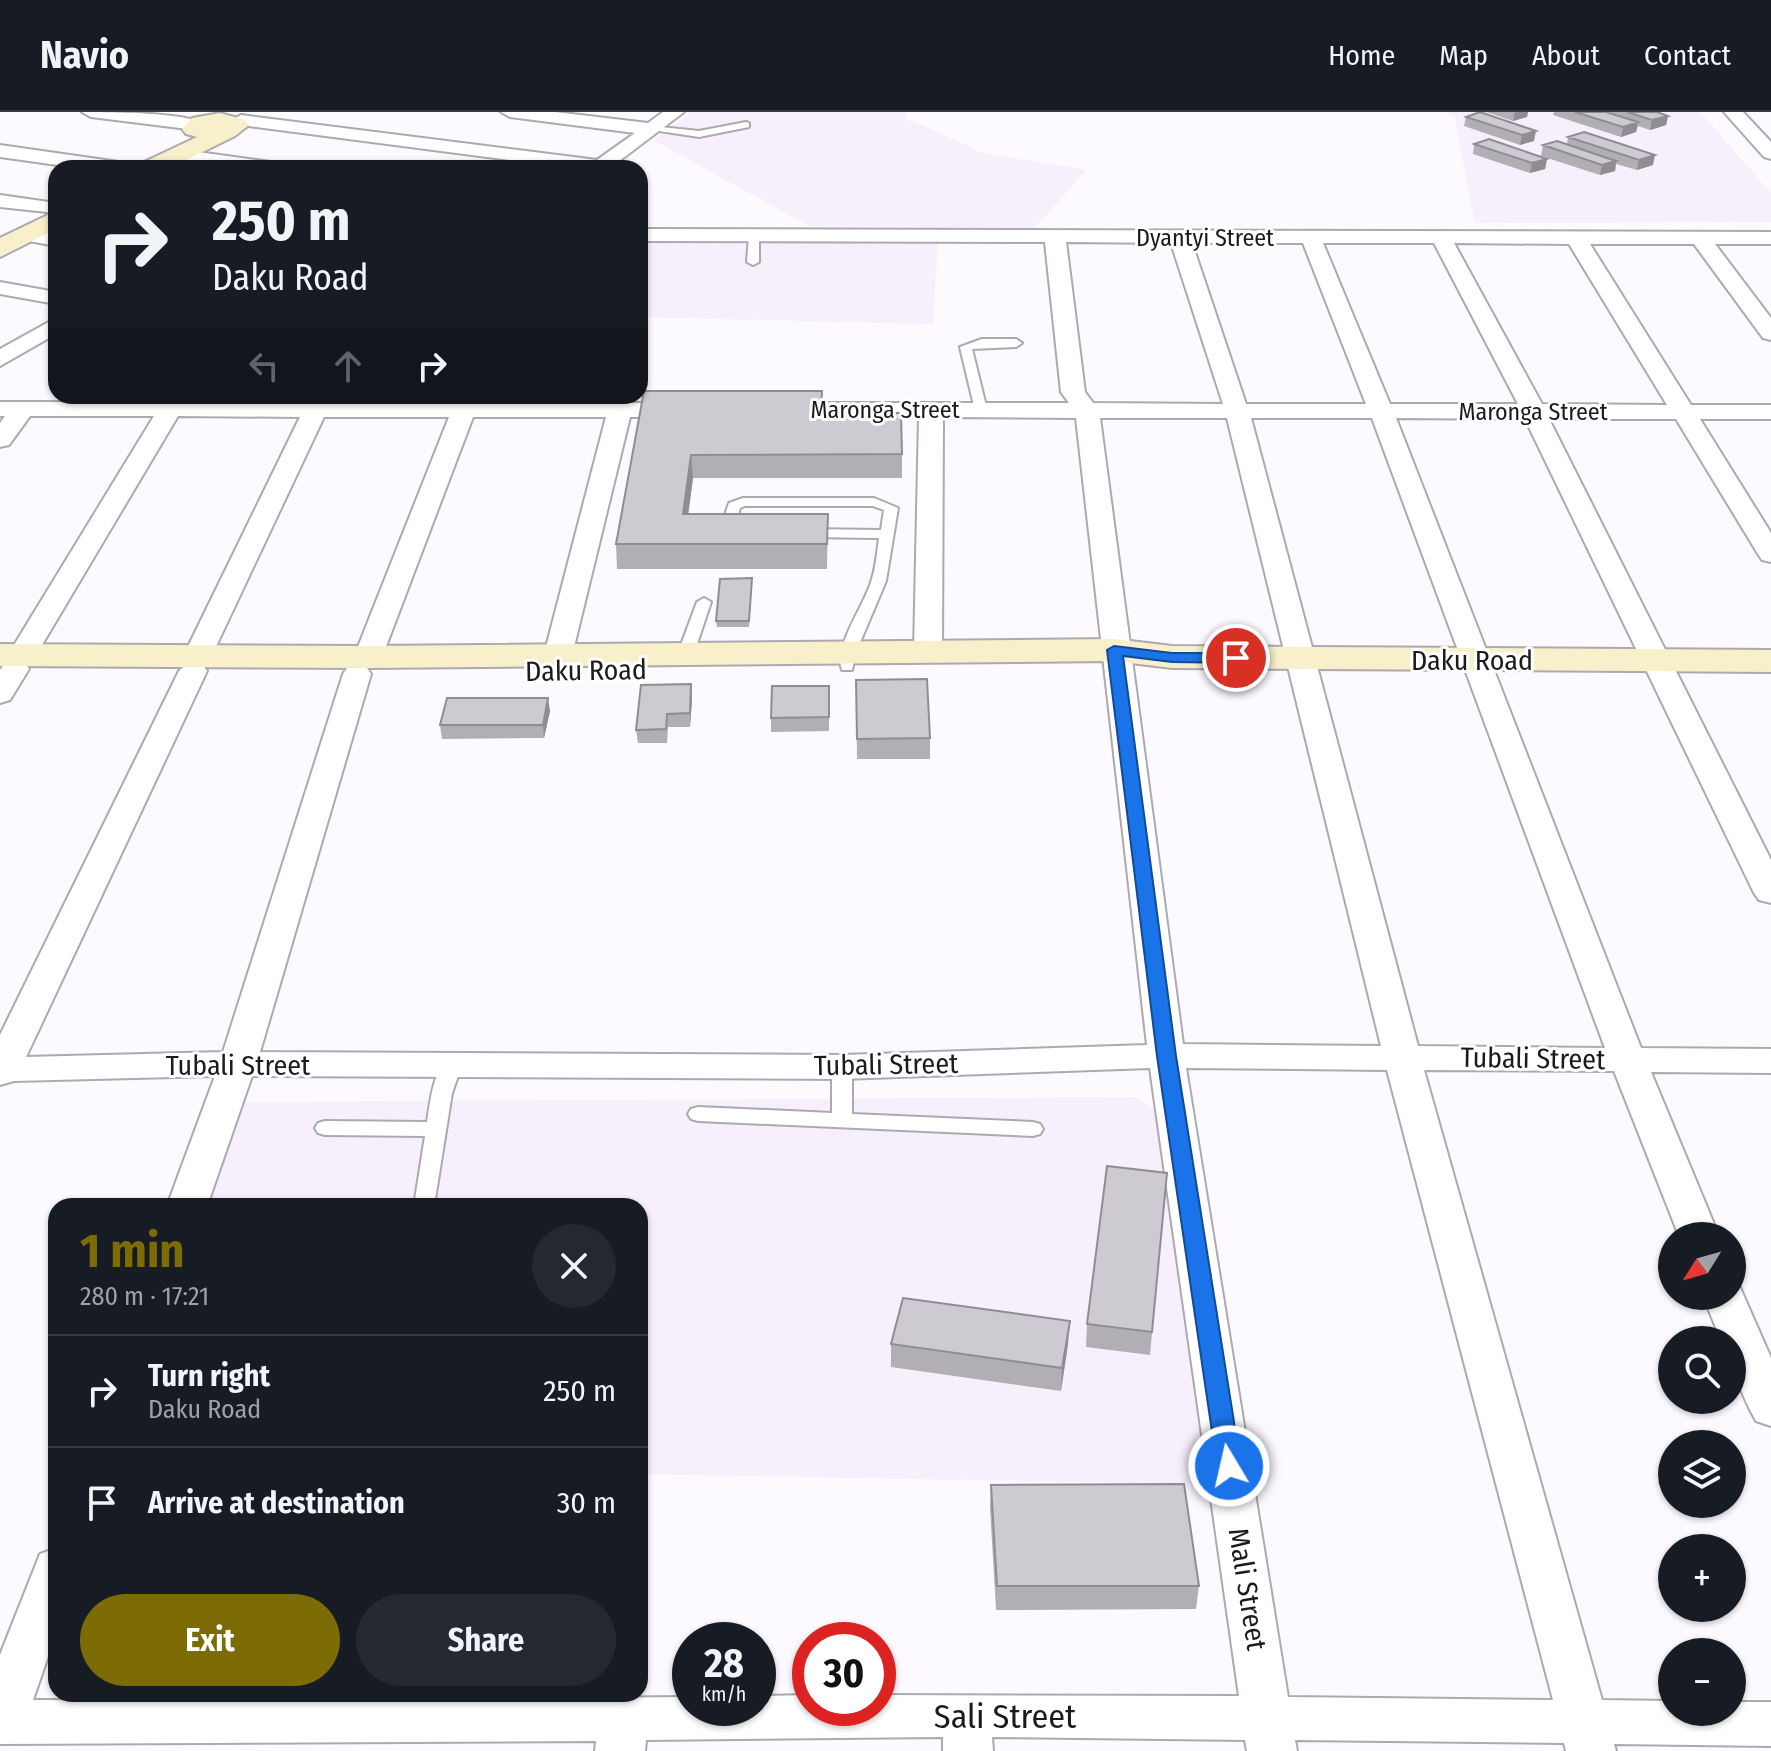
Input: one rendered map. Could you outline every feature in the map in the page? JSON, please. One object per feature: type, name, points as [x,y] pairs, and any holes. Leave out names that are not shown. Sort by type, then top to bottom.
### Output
[{"type":"street","points":[[93,112],[223,122],[541,160]]},
{"type":"street","points":[[510,112],[651,129]]},
{"type":"street","points":[[609,160],[675,112]]},
{"type":"street","points":[[1733,112],[1771,153]]},
{"type":"street","points":[[166,160],[223,122]]},
{"type":"street","points":[[140,160],[223,122]]},
{"type":"street","points":[[1751,131],[1771,131]]},
{"type":"street","points":[[0,151],[65,160]]},
{"type":"street","points":[[176,155],[213,160]]},
{"type":"street","points":[[0,201],[48,210]]},
{"type":"street","points":[[0,249],[13,236],[48,215]]},
{"type":"street","name":"Dyantyi Street","points":[[648,235],[1771,238]]},
{"type":"street","points":[[13,236],[48,239]]},
{"type":"street","name":"Mali Street","points":[[1055,238],[1073,392],[1087,412],[1166,1056],[1270,1735]]},
{"type":"street","points":[[1180,238],[1237,411],[1402,1056],[1587,1736]]},
{"type":"street","points":[[1311,238],[1384,412],[1479,661],[1624,1059],[1693,1222]]},
{"type":"street","points":[[1441,238],[1534,412],[1771,893]]},
{"type":"street","points":[[1576,238],[1771,554]]},
{"type":"street","points":[[1700,238],[1771,333]]},
{"type":"street","points":[[0,288],[48,297]]},
{"type":"street","points":[[0,359],[48,330]]},
{"type":"street","points":[[0,440],[11,409],[73,404]]},
{"type":"street","points":[[119,404],[170,409],[249,404]]},
{"type":"street","points":[[289,404],[315,410],[713,410]]},
{"type":"street","points":[[7,669],[170,409]]},
{"type":"street","points":[[1,1070],[315,410]]},
{"type":"street","points":[[190,1198],[238,1064],[362,665],[464,410]]},
{"type":"street","points":[[558,655],[620,410]]},
{"type":"street","name":"Maronga Street","points":[[760,410],[1771,412]]},
{"type":"street","points":[[928,651],[931,410]]},
{"type":"street","name":"Daku Road","points":[[362,665],[558,655],[686,653],[847,660],[928,651],[1116,659]]},
{"type":"street","name":"Daku Road","points":[[7,669],[195,664],[1172,657],[1771,661]]},
{"type":"street","name":"Tubali Street","points":[[1,1070],[238,1064],[842,1067],[1166,1056],[1771,1061]]},
{"type":"street","points":[[1730,1310],[1771,1409]]},
{"type":"street","points":[[0,1721],[48,1589]]},
{"type":"street","name":"Sali Street","points":[[0,1721],[294,1737],[968,1733],[1587,1736],[1771,1724]]},
{"type":"lane","points":[[651,129],[699,134],[746,125]]},
{"type":"lane","points":[[753,262],[754,236]]},
{"type":"lane","points":[[981,410],[966,347],[982,343],[1016,343]]},
{"type":"lane","points":[[746,533],[734,530],[729,524],[738,503],[874,502],[891,508],[879,581],[847,660]]},
{"type":"lane","points":[[794,533],[888,534]]},
{"type":"lane","points":[[686,653],[704,602]]},
{"type":"lane","points":[[425,1198],[442,1093],[452,1065]]},
{"type":"lane","points":[[842,1067],[842,1118]]},
{"type":"lane","points":[[698,1114],[842,1118],[1033,1129]]},
{"type":"lane","points":[[325,1128],[435,1129]]},
{"type":"shaded area","points":[[691,112],[906,112],[906,118],[983,153],[1086,170],[1035,228],[809,226],[653,140]]},
{"type":"shaded area","points":[[1446,112],[1700,112],[1771,193],[1771,222],[1475,223],[1454,116]]},
{"type":"shaded area","points":[[648,240],[938,241],[933,324],[648,317]]},
{"type":"shaded area","points":[[1134,1097],[1166,1117],[1207,1484],[648,1474],[648,1198],[207,1198],[242,1102]]},
{"type":"building","points":[[1480,112],[1536,131],[1522,135],[1466,117]]},
{"type":"building","points":[[1575,112],[1606,112],[1638,122],[1623,127]]},
{"type":"building","points":[[1627,112],[1657,112],[1668,116],[1652,120]]},
{"type":"building","points":[[1584,132],[1655,155],[1639,160],[1568,137]]},
{"type":"building","points":[[1489,139],[1547,159],[1532,163],[1474,144]]},
{"type":"building","points":[[1557,141],[1616,161],[1602,165],[1543,145]]},
{"type":"building","points":[[648,391],[822,391],[821,413],[901,413],[902,454],[691,455],[683,514],[828,514],[827,544],[616,544],[642,404],[648,404]]},
{"type":"building","points":[[752,578],[749,621],[716,621],[720,579]]},
{"type":"building","points":[[927,679],[930,738],[857,739],[856,680]]},
{"type":"building","points":[[691,684],[690,713],[667,714],[666,729],[636,730],[641,685]]},
{"type":"building","points":[[772,686],[829,686],[829,717],[771,718]]},
{"type":"building","points":[[447,698],[548,698],[543,725],[440,725]]},
{"type":"building","points":[[1107,1166],[1167,1173],[1152,1332],[1087,1324]]},
{"type":"building","points":[[903,1298],[1070,1321],[1062,1368],[891,1344]]},
{"type":"building","points":[[1184,1484],[1199,1586],[997,1586],[991,1485]]},
{"type":"route","points":[[1229,1466],[1166,1056],[1114,650],[1172,657],[1236,658]]}]
